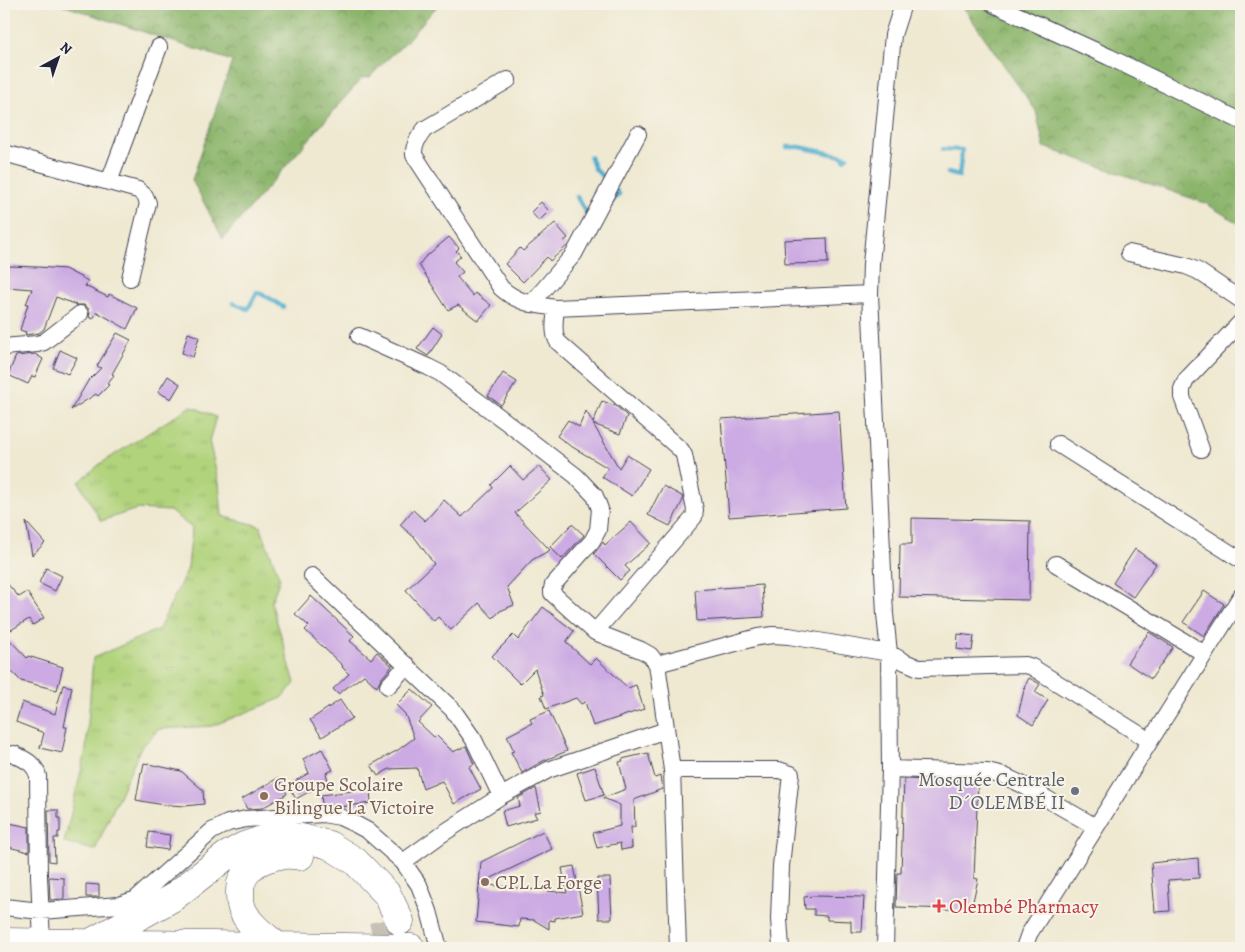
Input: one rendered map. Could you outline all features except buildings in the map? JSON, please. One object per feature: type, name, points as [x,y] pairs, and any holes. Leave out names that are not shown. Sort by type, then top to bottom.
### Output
[{"type":"highway","points":[[87,944],[172,898],[226,856],[244,846],[270,837],[302,838],[329,845],[355,861],[387,894],[391,920],[346,876],[319,860],[291,854],[267,858],[253,865],[246,874],[241,884],[240,899],[243,913],[257,929],[277,946]]},
{"type":"highway","points":[[4,942],[411,948]]},
{"type":"street","points":[[885,948],[890,769],[889,653],[885,614],[870,294],[871,264],[894,35],[903,4]]},
{"type":"street","points":[[994,4],[1241,121]]},
{"type":"street","points":[[109,182],[159,47]]},
{"type":"street","points":[[508,80],[425,129],[420,134],[414,149],[414,155],[501,288],[510,296],[531,304],[556,308],[870,294]]},
{"type":"street","points":[[531,304],[574,254],[638,134]]},
{"type":"street","points":[[4,153],[138,190],[145,196],[148,203],[130,278]]},
{"type":"street","points":[[1129,253],[1186,266],[1198,271],[1241,300]]},
{"type":"street","points":[[556,308],[554,333],[558,342],[681,450],[684,455],[694,510],[694,517],[595,632]]},
{"type":"street","points":[[4,347],[44,342],[80,314]]},
{"type":"street","points":[[1201,449],[1182,397],[1182,388],[1186,380],[1241,322]]},
{"type":"street","points":[[359,336],[440,373],[568,470],[595,496],[600,509],[598,530],[592,541],[553,585],[552,593],[595,632],[641,650],[650,655],[657,664],[672,770],[678,948]]},
{"type":"street","points":[[1058,444],[1241,560]]},
{"type":"street","points":[[1056,564],[1205,654]]},
{"type":"street","points":[[312,576],[453,710],[474,740],[502,796]]},
{"type":"street","points":[[1024,948],[1030,934],[1241,596]]},
{"type":"street","points":[[657,664],[758,637],[773,635],[889,653],[919,668],[1026,665],[1150,741]]},
{"type":"street","points":[[388,686],[406,665]]},
{"type":"street","points":[[404,862],[442,834],[502,796],[548,770],[666,730]]},
{"type":"street","points":[[14,754],[32,764],[38,776],[42,943]]},
{"type":"street","points":[[890,769],[987,772],[1004,776],[1096,827]]},
{"type":"street","points":[[672,770],[779,770],[791,774],[780,866],[779,919],[781,948]]},
{"type":"street","points":[[4,907],[41,911],[120,905],[136,899],[212,831],[228,823],[246,819],[324,814],[340,817],[368,831],[404,862],[419,885],[429,911],[439,948]]},
{"type":"green space","points":[[59,4],[439,4],[402,46],[370,77],[362,78],[223,239],[192,180],[232,61]]},
{"type":"green space","points":[[961,4],[1241,4],[1241,225],[1205,203],[1044,147],[1036,111]]},
{"type":"green space","points":[[191,406],[216,417],[209,441],[219,483],[222,516],[260,526],[280,579],[271,602],[295,683],[282,698],[212,726],[159,729],[140,749],[95,850],[64,843],[86,750],[93,658],[159,629],[188,568],[192,528],[170,511],[137,509],[101,521],[79,482],[100,464]]},
{"type":"waterway","points":[[787,147],[800,147],[847,157],[844,159]]},
{"type":"waterway","points":[[943,149],[962,150],[959,176],[948,173]]},
{"type":"waterway","points":[[590,157],[595,169],[607,181]]},
{"type":"waterway","points":[[604,211],[619,194],[613,187]]},
{"type":"waterway","points":[[577,197],[589,217]]},
{"type":"waterway","points":[[233,303],[248,309],[257,292],[283,307]]},
{"type":"tunnel","points":[[383,920],[389,948]]},
{"type":"place","name":"Mosquée Centrale D´OLEMBÉ II","points":[[1075,791]]},
{"type":"place","name":"Groupe Scolaire Bilingue La Victoire","points":[[264,796]]},
{"type":"place","name":"CPL La Forge","points":[[485,882]]},
{"type":"place","name":"Olembé Pharmacy","points":[[939,906]]}]
